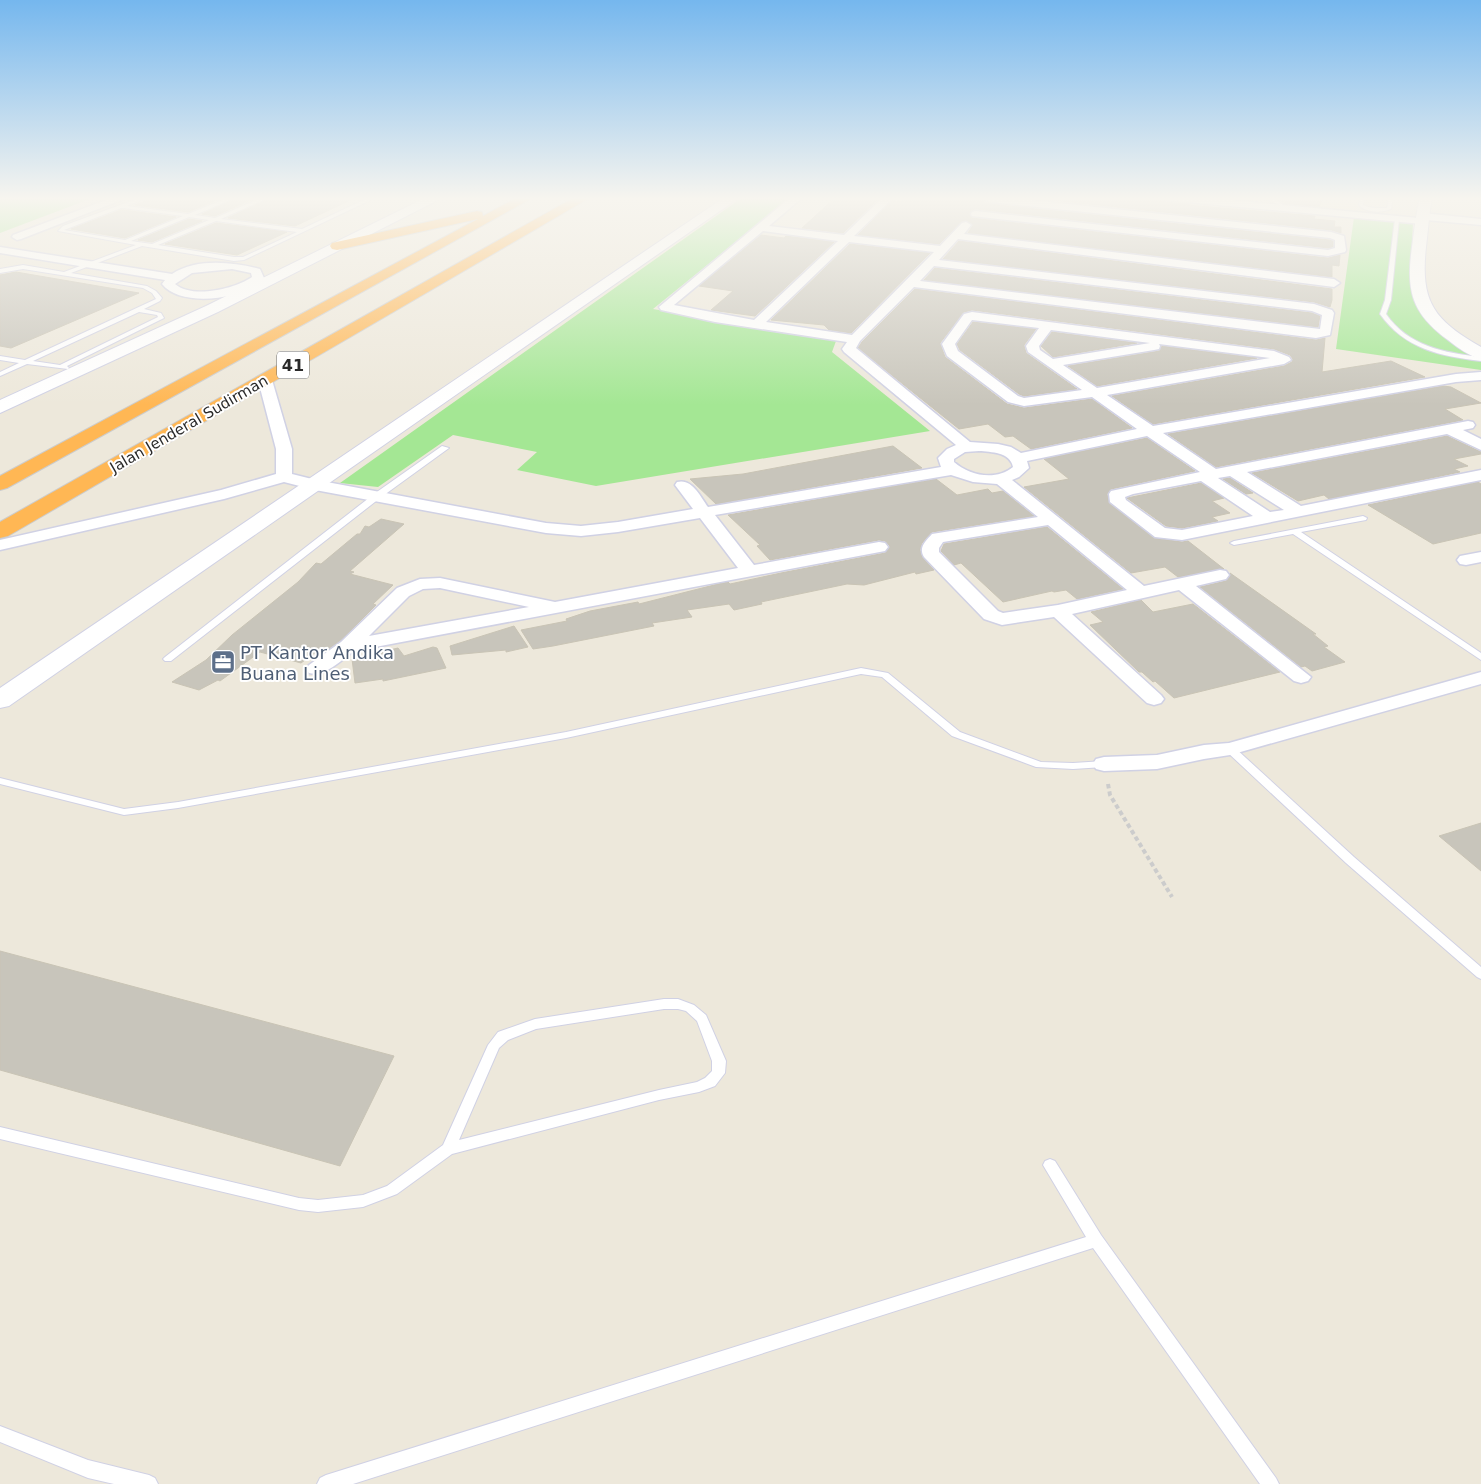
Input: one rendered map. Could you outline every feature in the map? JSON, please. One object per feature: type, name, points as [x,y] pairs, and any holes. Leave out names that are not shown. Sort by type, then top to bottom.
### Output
[{"type":"highway","name":"Jalan Jenderal Sudirman","points":[[0,484],[400,266]]},
{"type":"highway","name":"Jalan Jenderal Sudirman","points":[[0,531],[464,266]]},
{"type":"street","points":[[95,266],[174,278]]},
{"type":"street","points":[[160,266],[190,271],[230,266]]},
{"type":"street","points":[[233,266],[256,271],[296,268]]},
{"type":"street","points":[[0,407],[299,266]]},
{"type":"street","points":[[0,700],[633,266]]},
{"type":"street","points":[[714,266],[664,307],[676,311],[855,339]]},
{"type":"street","points":[[756,324],[818,266]]},
{"type":"street","points":[[927,266],[855,339],[850,347],[851,352],[967,447]]},
{"type":"street","points":[[911,283],[1316,334],[1326,332],[1329,315],[1320,309],[966,266]]},
{"type":"street","points":[[1119,310],[1134,287],[1144,266]]},
{"type":"street","points":[[1250,266],[1334,283]]},
{"type":"street","points":[[1417,266],[1416,275],[1423,301],[1434,322],[1443,331],[1481,354]]},
{"type":"street","points":[[190,271],[174,278],[168,284],[171,289],[184,293],[226,292],[246,287],[258,278],[256,271]]},
{"type":"street","points":[[204,294],[213,301],[212,308]]},
{"type":"street","points":[[1192,319],[1205,296]]},
{"type":"street","points":[[972,316],[1048,325],[1274,355],[1284,360],[1092,393],[1024,402],[1012,400],[948,348],[948,344],[968,317],[972,316]]},
{"type":"street","points":[[1048,325],[1032,349],[1268,518]]},
{"type":"street","points":[[1051,363],[1174,342]]},
{"type":"street","points":[[1017,458],[1149,431],[1456,378],[1481,376]]},
{"type":"street","points":[[1456,378],[1481,389]]},
{"type":"street","points":[[266,380],[284,450],[284,476]]},
{"type":"street","points":[[1468,425],[1116,494],[1118,502],[1160,533],[1172,536],[1481,476]]},
{"type":"street","points":[[1449,429],[1481,444]]},
{"type":"street","points":[[979,446],[1001,450],[1017,458],[1021,463],[1021,468],[1017,472],[1000,478],[972,478],[952,470],[946,464],[946,458],[949,453],[967,447],[979,446]]},
{"type":"street","points":[[0,545],[224,494],[284,476],[315,485],[567,531],[618,527],[952,470]]},
{"type":"street","points":[[1234,471],[1299,512]]},
{"type":"street","points":[[1000,478],[1049,520],[1140,592]]},
{"type":"street","points":[[682,485],[749,570]]},
{"type":"street","points":[[1049,520],[938,538],[930,547],[930,553],[991,615],[1002,619],[1058,611],[1220,575]]},
{"type":"street","points":[[348,646],[879,547]]},
{"type":"street","points":[[316,669],[348,646],[403,592],[420,584],[440,583],[560,607]]},
{"type":"street","points":[[1183,584],[1301,677]]},
{"type":"street","points":[[1058,611],[1154,699]]},
{"type":"street","points":[[1104,764],[1157,762],[1230,748],[1481,678]]},
{"type":"lane","points":[[64,274],[84,266]]},
{"type":"lane","points":[[1392,266],[1388,300],[1383,314],[1386,320],[1408,338],[1426,348],[1441,353],[1481,359]]},
{"type":"lane","points":[[0,271],[23,267],[145,287],[158,295],[158,300],[0,374]]},
{"type":"lane","points":[[61,367],[161,318],[159,314],[138,310]]},
{"type":"lane","points":[[0,358],[80,370]]},
{"type":"lane","points":[[168,659],[377,496],[445,448]]},
{"type":"lane","points":[[1234,544],[1363,518]]},
{"type":"lane","points":[[1295,532],[1481,657]]},
{"type":"lane","points":[[0,781],[124,812],[178,805],[566,735],[861,671],[885,675],[956,734],[1040,765],[1073,766],[1104,764]]},
{"type":"lane","points":[[1230,748],[1350,860],[1481,974]]},
{"type":"lane","points":[[0,1133],[299,1204],[318,1206],[363,1202],[392,1190],[448,1149],[659,1095],[699,1087],[710,1082],[718,1074],[719,1061],[702,1018],[690,1008],[678,1004],[664,1004],[535,1024],[503,1036],[494,1045],[448,1149]]},
{"type":"lane","points":[[1050,1166],[1096,1240],[1270,1484]]},
{"type":"lane","points":[[326,1484],[1096,1240]]},
{"type":"lane","points":[[0,1434],[88,1469],[149,1484]]},
{"type":"path","points":[[1104,764],[1110,795],[1172,897]]},
{"type":"green space","points":[[645,266],[706,266],[653,309],[836,341],[832,352],[930,431],[596,486],[517,470],[537,452],[453,435],[378,487],[340,483]]},
{"type":"green space","points":[[1347,266],[1411,266],[1410,281],[1419,310],[1446,339],[1481,358],[1481,370],[1336,349]]},
{"type":"building","points":[[723,266],[808,266],[755,316],[711,310],[733,291],[699,286]]},
{"type":"building","points":[[827,266],[917,266],[851,333],[829,330],[824,325],[771,320]]},
{"type":"building","points":[[1006,266],[1155,266],[1332,289],[1330,307],[1314,302]]},
{"type":"building","points":[[1243,266],[1332,266],[1332,277]]},
{"type":"building","points":[[935,268],[1312,313],[1320,316],[1318,327],[924,280]]},
{"type":"building","points":[[16,272],[139,293],[11,348],[0,346],[0,275]]},
{"type":"building","points":[[915,289],[1316,340],[1325,338],[1322,372],[1391,361],[1425,377],[1153,424],[1112,396],[1284,366],[1292,362],[1293,359],[1290,355],[1274,349],[972,310],[964,312],[940,343],[945,357],[1007,404],[1024,408],[1092,399],[1132,428],[1031,449],[1013,436],[1005,437],[988,424],[959,429],[858,348]]},
{"type":"building","points":[[973,322],[1036,329],[1024,345],[1026,353],[1077,389],[1024,396],[1019,394],[960,350],[957,344]]},
{"type":"building","points":[[1052,332],[1137,343],[1053,357],[1041,346]]},
{"type":"building","points":[[1162,346],[1257,358],[1097,386],[1068,366],[1159,351]]},
{"type":"building","points":[[1443,386],[1451,387],[1481,403],[1445,409],[1463,420],[1216,467],[1168,434]]},
{"type":"building","points":[[1447,436],[1481,452],[1481,454],[1454,459],[1468,466],[1454,469],[1460,472],[1329,499],[1324,495],[1298,501],[1252,473]]},
{"type":"building","points":[[1147,438],[1195,471],[1111,489],[1107,494],[1109,503],[1154,538],[1182,542],[1188,541],[1224,569],[1178,577],[1165,567],[1131,573],[1024,487],[1069,479],[1044,459]]},
{"type":"building","points":[[893,446],[922,468],[716,504],[690,479],[743,474]]},
{"type":"building","points":[[1230,478],[1253,493],[1246,494],[1223,479]]},
{"type":"building","points":[[936,479],[957,495],[988,489],[992,493],[1003,491],[1034,516],[932,532],[922,543],[920,550],[923,558],[934,570],[916,574],[915,572],[864,585],[847,584],[761,602],[762,604],[734,610],[729,604],[687,610],[692,617],[652,623],[654,626],[533,649],[521,630],[567,621],[566,619],[590,611],[638,602],[639,604],[718,584],[728,582],[730,584],[885,553],[890,546],[885,541],[879,540],[770,560],[757,546],[760,545],[728,515]]},
{"type":"building","points":[[1478,482],[1481,484],[1481,533],[1433,544],[1368,505]]},
{"type":"building","points":[[1201,483],[1224,498],[1212,501],[1230,513],[1212,517],[1218,521],[1182,528],[1166,526],[1127,498]]},
{"type":"building","points":[[381,519],[404,524],[350,571],[354,572],[350,574],[393,585],[340,641],[322,654],[316,652],[301,663],[260,652],[220,681],[218,680],[199,690],[172,682],[206,660],[232,635],[298,582],[316,563],[321,564],[357,534],[360,534],[365,526],[369,527]]},
{"type":"building","points":[[1047,527],[1123,589],[1077,599],[1066,590],[1052,591],[1003,602],[961,563],[954,565],[941,551],[944,544]]},
{"type":"building","points":[[1230,573],[1316,634],[1313,634],[1328,646],[1324,647],[1345,662],[1312,671],[1305,666],[1301,667],[1200,587],[1226,581]]},
{"type":"building","points":[[1141,600],[1153,612],[1193,604],[1280,672],[1174,698],[1155,681],[1153,682],[1142,672],[1139,672],[1090,625],[1103,622],[1091,612]]},
{"type":"building","points":[[514,626],[528,647],[506,652],[506,650],[452,655],[450,646]]},
{"type":"building","points":[[433,647],[437,648],[446,668],[383,681],[383,679],[355,683],[352,659],[398,648],[404,656]]},
{"type":"building","points":[[1481,823],[1481,871],[1439,836]]},
{"type":"building","points":[[0,951],[394,1056],[340,1166],[0,1070]]},
{"type":"place","name":"PT Kantor Andika Buana Lines","points":[[223,662]]}]
